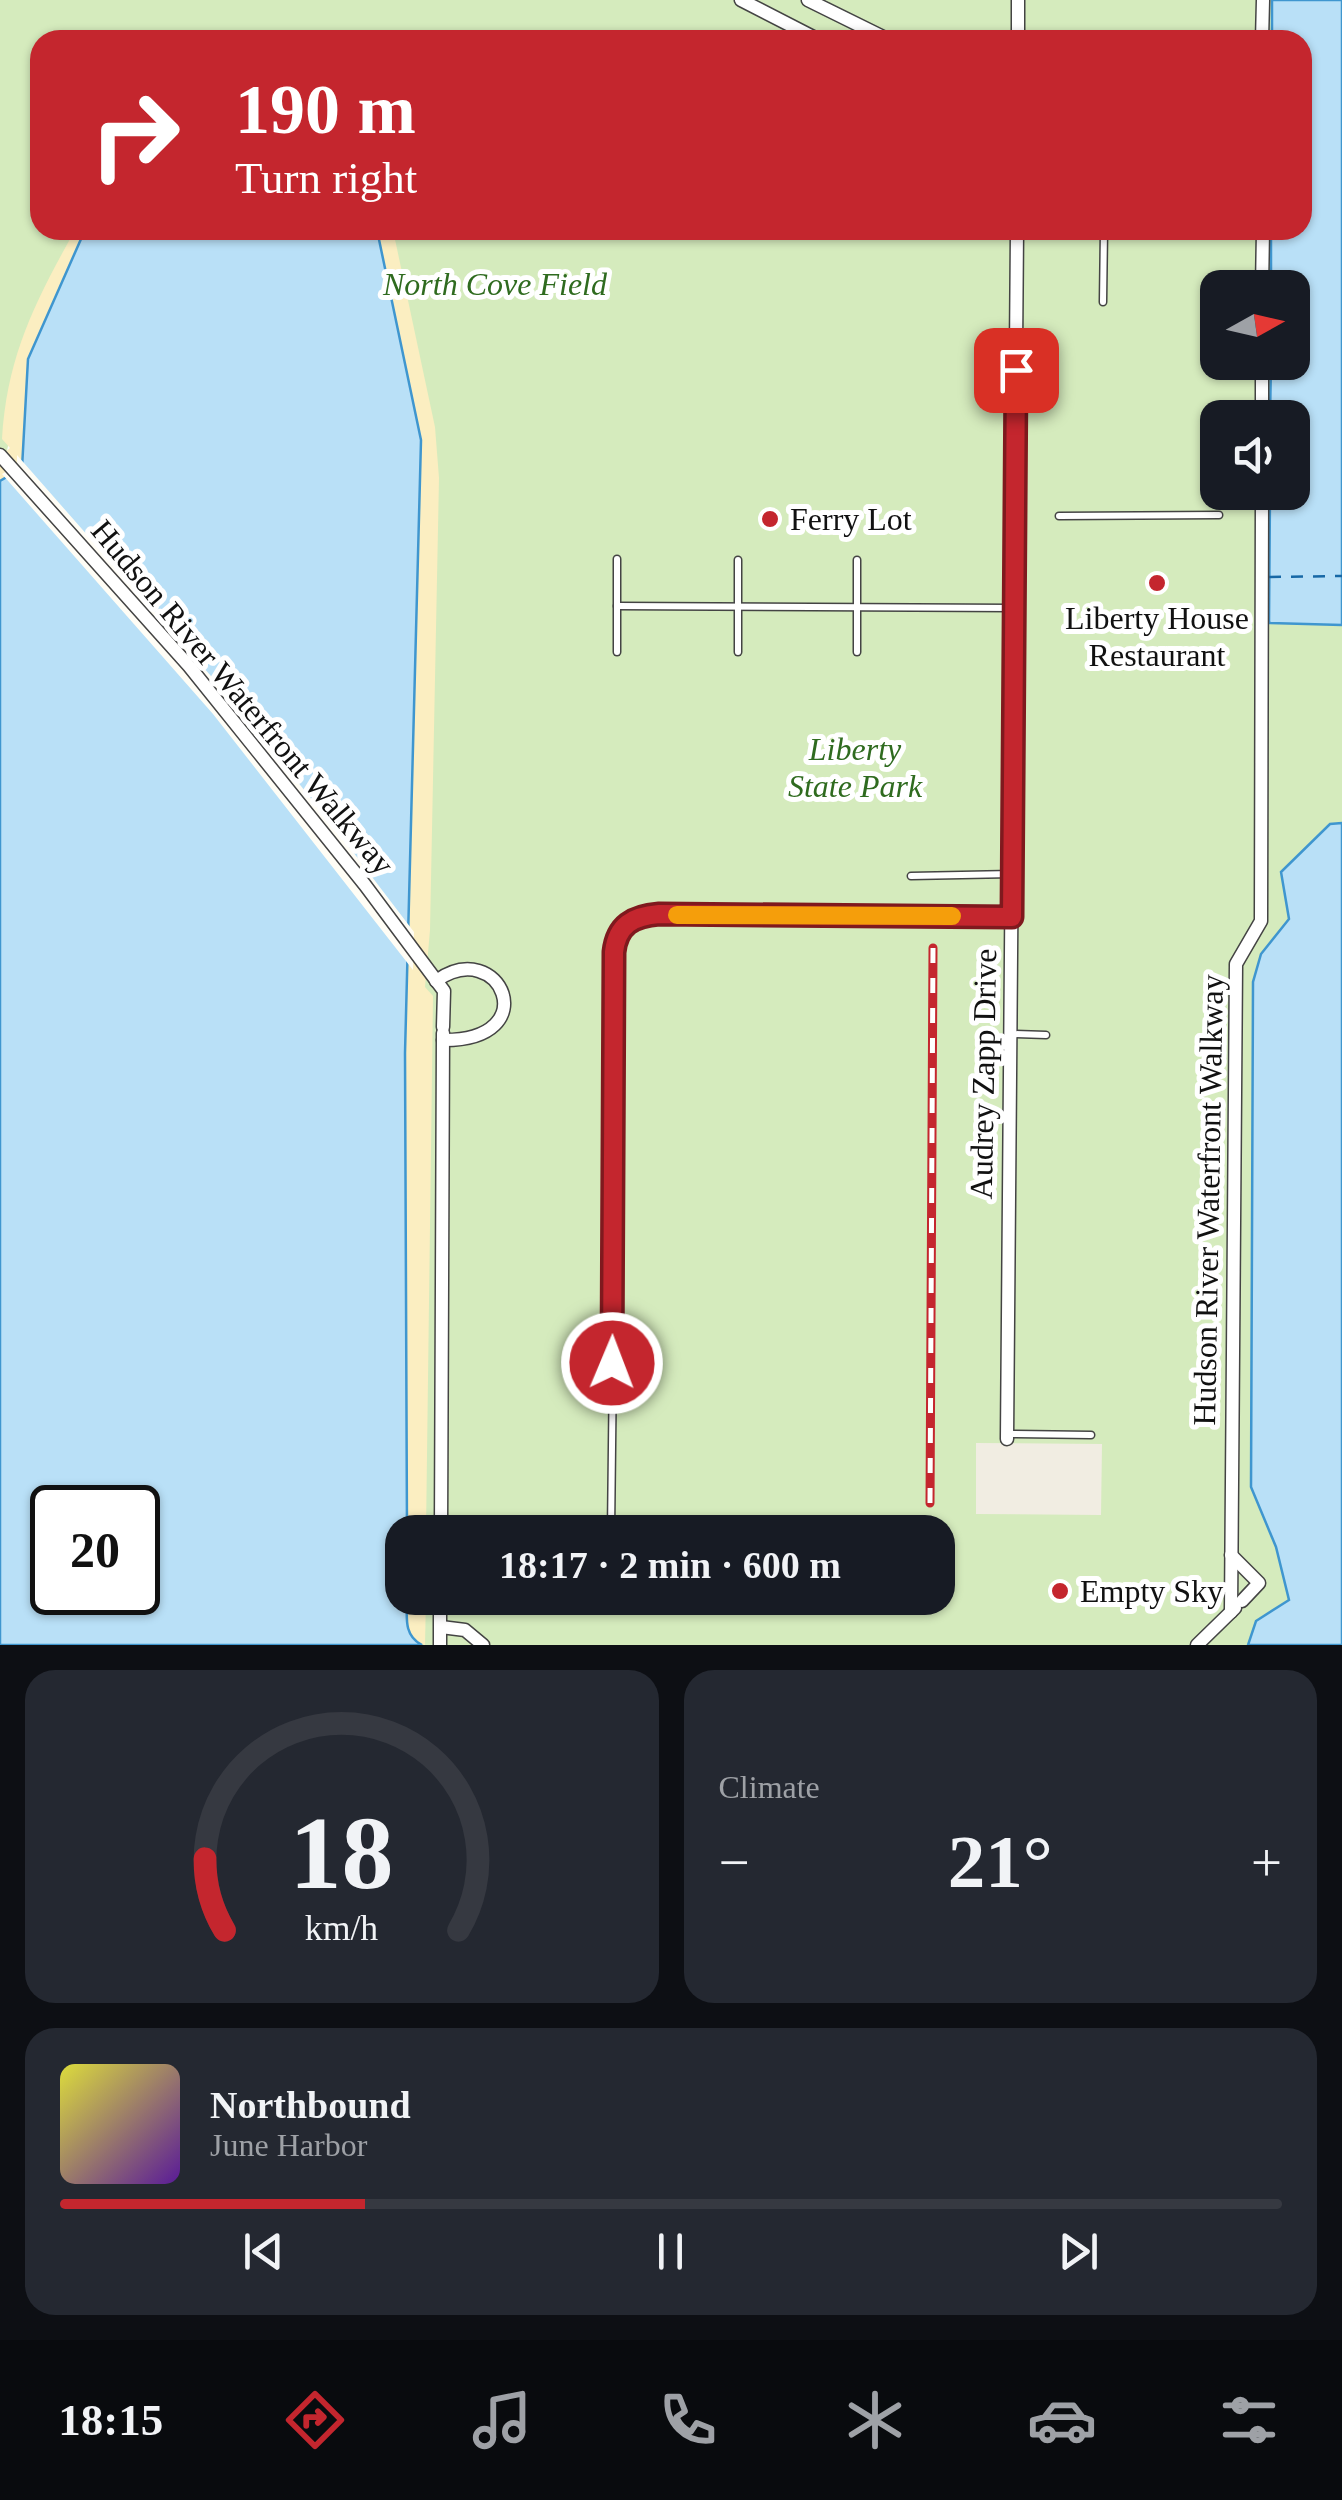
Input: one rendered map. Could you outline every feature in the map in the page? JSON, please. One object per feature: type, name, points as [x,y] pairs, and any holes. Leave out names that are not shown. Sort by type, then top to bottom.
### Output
[{"type":"street","points":[[741,0],[758,4],[802,30]]},
{"type":"street","points":[[808,0],[869,30]]},
{"type":"street","points":[[1018,0],[1018,30]]},
{"type":"street","points":[[1262,30],[1263,0]]},
{"type":"street","name":"Audrey Zapp Drive","points":[[1007,1436],[1017,240]]},
{"type":"street","points":[[1262,240],[1262,270]]},
{"type":"street","name":"Hudson River Waterfront Walkway","points":[[1,456],[222,707],[444,992],[441,1515]]},
{"type":"street","name":"Hudson River Waterfront Walkway","points":[[1236,1607],[1232,1555],[1236,964],[1261,920],[1262,510]]},
{"type":"street","points":[[432,976],[475,968],[491,976],[503,998],[502,1013],[491,1031],[476,1039],[443,1033]]},
{"type":"street","name":"Hudson River Waterfront Walkway","points":[[1232,1555],[1259,1584],[1236,1607]]},
{"type":"street","points":[[1198,1645],[1236,1607]]},
{"type":"street","points":[[440,1615],[440,1645]]},
{"type":"street","points":[[440,1626],[469,1632],[482,1645]]},
{"type":"lane","points":[[1104,240],[1104,302]]},
{"type":"lane","points":[[1059,516],[1219,515]]},
{"type":"lane","points":[[617,559],[617,652]]},
{"type":"lane","points":[[738,560],[738,652]]},
{"type":"lane","points":[[857,560],[857,652]]},
{"type":"lane","points":[[617,606],[1014,608]]},
{"type":"lane","points":[[911,876],[1014,874]]},
{"type":"lane","points":[[612,1515],[618,934],[636,918],[659,914],[1012,917]]},
{"type":"lane","points":[[1010,1034],[1046,1035]]},
{"type":"lane","points":[[1007,1436],[1091,1435]]},
{"type":"green space","points":[[0,0],[1272,0],[1272,30],[30,30],[30,240],[81,240],[28,359],[0,481]]},
{"type":"green space","name":"Liberty State Park","points":[[379,240],[1271,240],[1271,270],[1200,270],[1200,380],[1271,380],[1270,400],[1200,400],[1200,510],[1270,510],[1269,623],[1342,625],[1342,823],[1330,824],[1289,919],[1261,954],[1251,1487],[1276,1547],[1289,1600],[1256,1621],[1248,1645],[416,1645],[410,1615],[955,1615],[955,1515],[407,1515],[409,918],[421,440]]},
{"type":"sand","points":[[70,240],[81,240],[28,359],[22,468],[0,481],[0,457],[10,448],[2,439],[10,381],[25,330]]},
{"type":"sand","points":[[379,240],[395,240],[435,427],[439,478],[430,930],[425,987],[433,996],[426,1515],[407,1515],[405,1053],[421,440]]},
{"type":"sand","points":[[407,1615],[426,1615],[425,1645],[412,1639]]},
{"type":"shaded area","points":[[976,1443],[1102,1444],[1101,1515],[976,1514]]},
{"type":"water","points":[[1272,0],[1342,0],[1342,625],[1269,623],[1270,510],[1310,510],[1310,400],[1270,400],[1271,380],[1310,380],[1310,270],[1271,270],[1271,240],[1312,240],[1312,30],[1272,30]]},
{"type":"water","points":[[81,240],[379,240],[421,440],[405,1053],[407,1515],[385,1515],[385,1615],[407,1615],[409,1631],[422,1645],[0,1645],[0,481],[22,468],[28,359]]},
{"type":"water","points":[[1342,823],[1342,1645],[1248,1645],[1256,1621],[1289,1600],[1276,1547],[1251,1487],[1253,982],[1261,954],[1289,919],[1281,872],[1330,824]]},
{"type":"pier","points":[[17,455],[232,700],[337,831],[414,932],[413,970],[213,714],[2,474],[17,465]]},
{"type":"ferry route","points":[[1269,577],[1342,576]]},
{"type":"railway","points":[[930,1503],[933,948]]},
{"type":"slow traffic","points":[[677,915],[952,916]]},
{"type":"place","name":"Ferry Lot","points":[[770,519]]},
{"type":"place","name":"Liberty House Restaurant","points":[[1157,583]]},
{"type":"place","name":"Empty Sky","points":[[1060,1591]]},
{"type":"route","points":[[612,1363],[614,952],[623,927],[644,915],[659,914],[1012,917],[1016,370]]},
{"type":"park label","name":"North Cove Field","points":[[495,284]]}]
